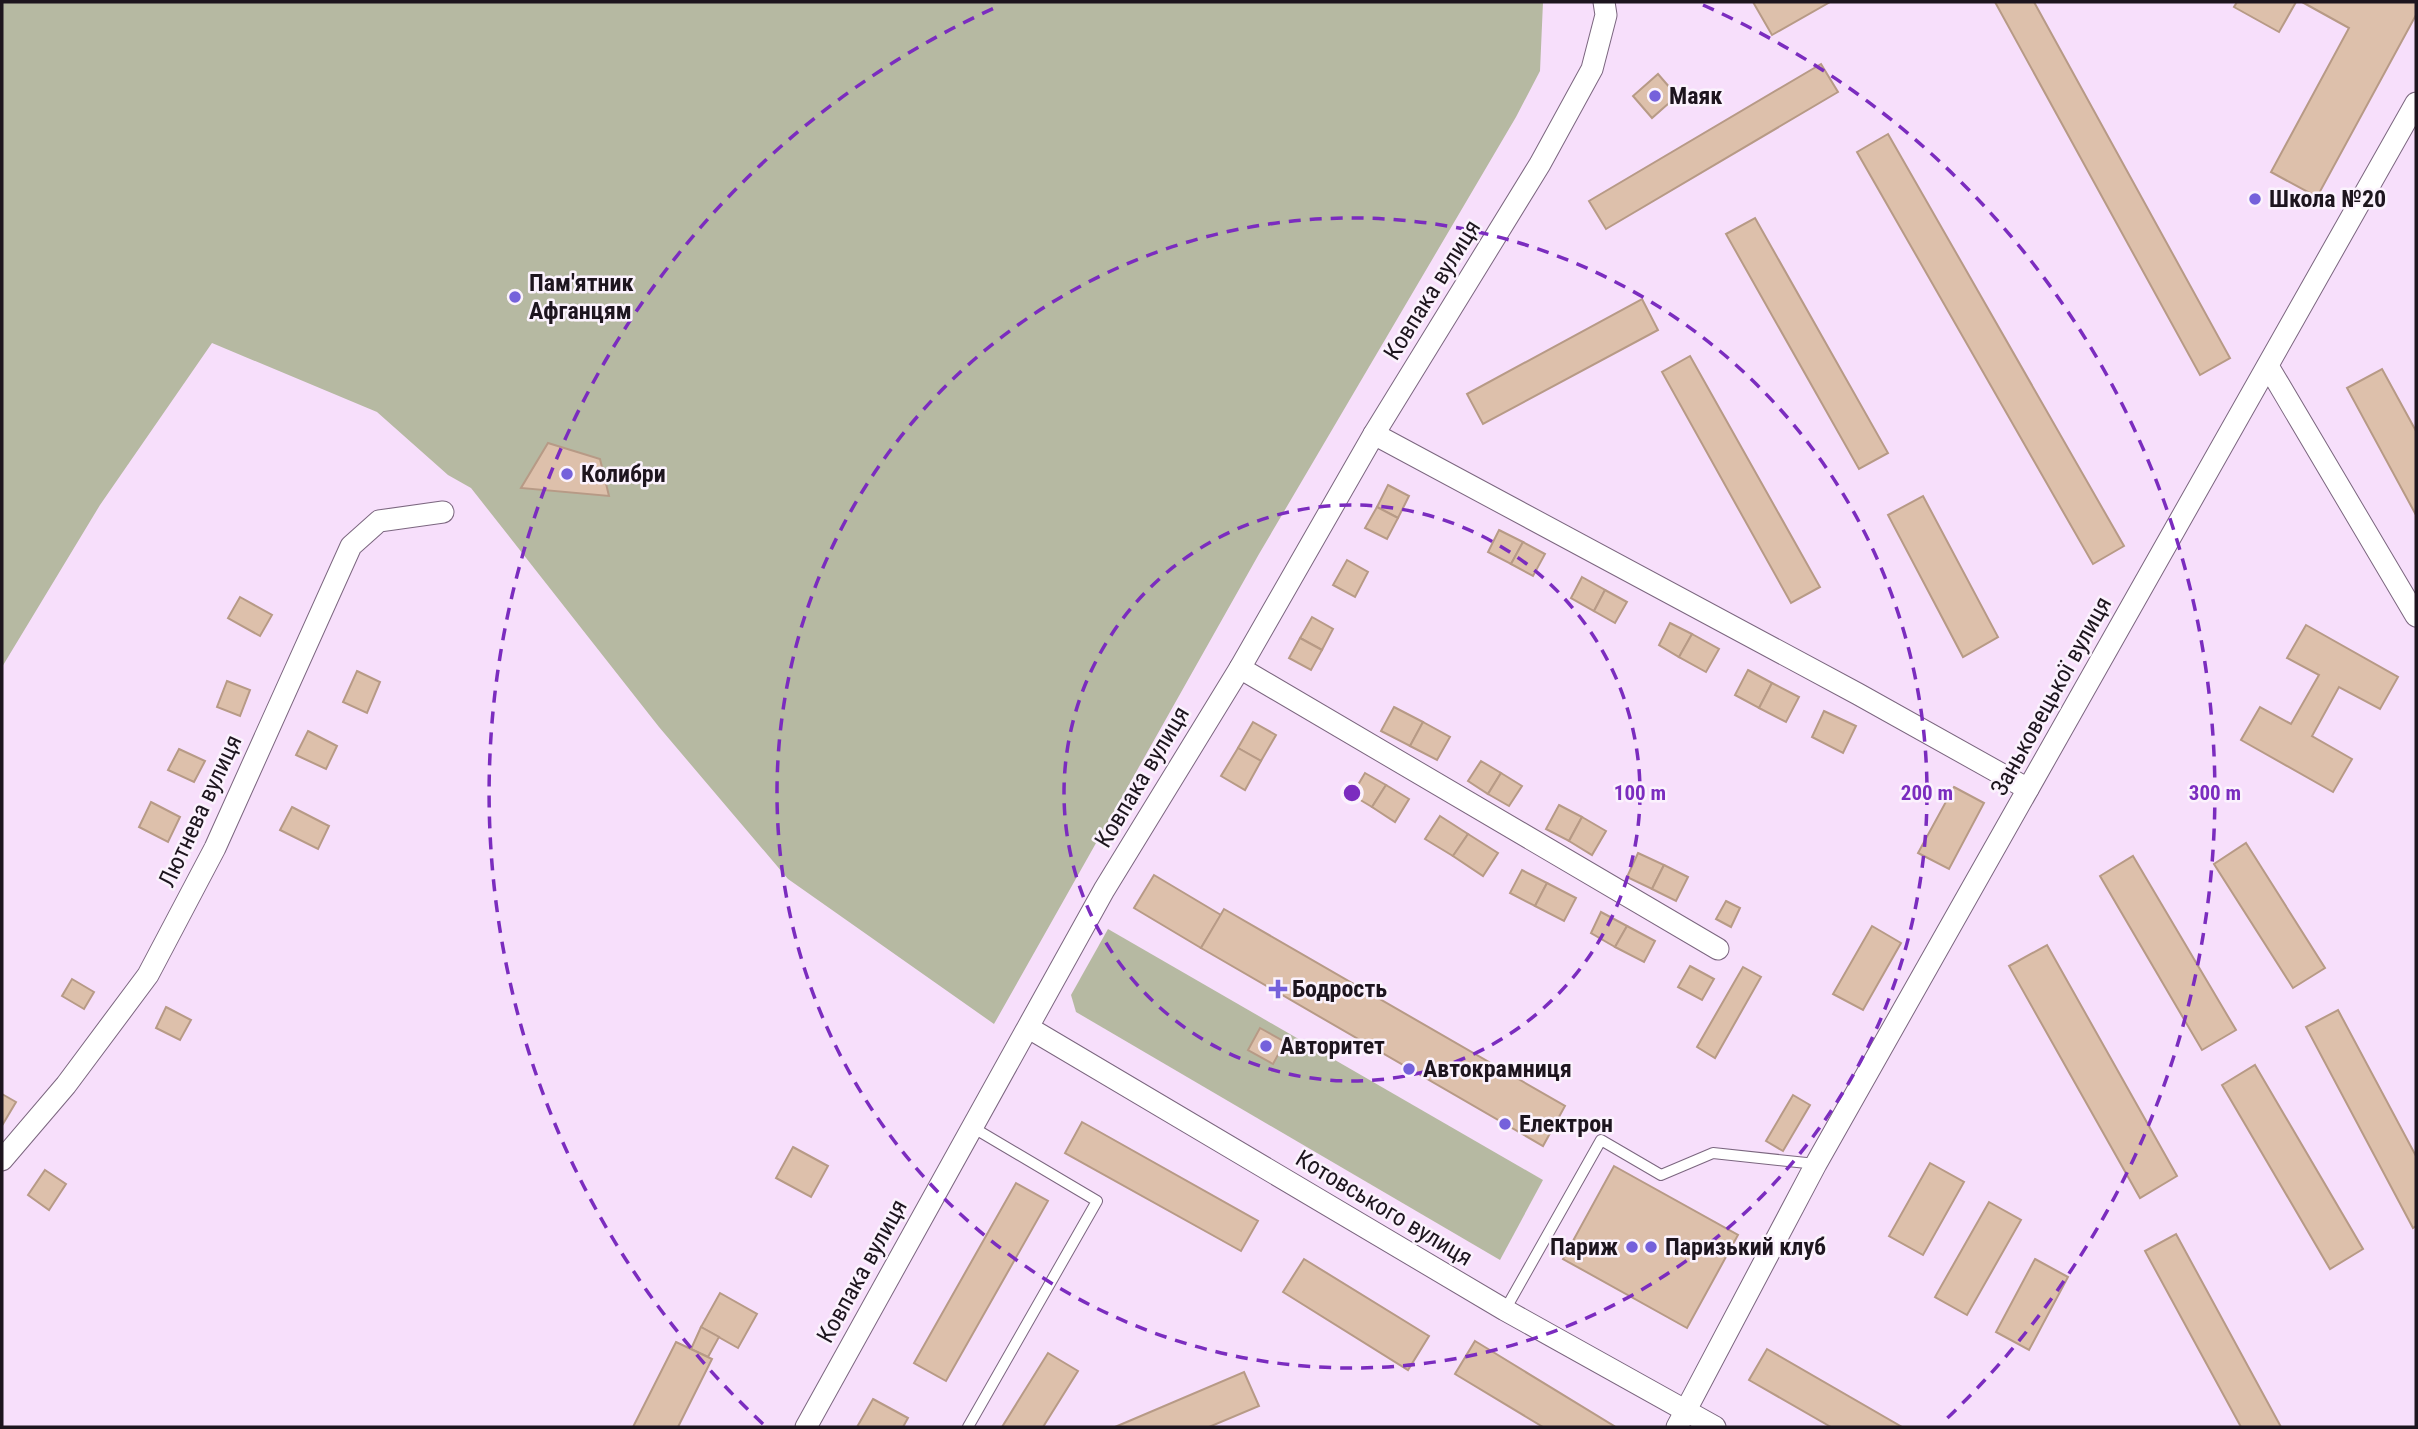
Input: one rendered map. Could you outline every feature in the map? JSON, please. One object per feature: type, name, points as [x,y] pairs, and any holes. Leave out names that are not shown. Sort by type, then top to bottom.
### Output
[{"type":"street","name":"Ковпака вулиця","points":[[806,1427],[1104,890],[1240,668],[1374,433],[1540,164],[1592,69],[1606,15],[1604,2]]},
{"type":"street","name":"Заньковецької вулиця","points":[[1682,1419],[1816,1164],[2416,103]]},
{"type":"street","points":[[2268,366],[2416,616]]},
{"type":"street","points":[[1374,433],[1497,502],[1858,694],[2028,789]]},
{"type":"street","name":"Лютнева вулиця","points":[[2,1160],[66,1085],[148,975],[215,848],[351,546],[379,522],[443,512]]},
{"type":"street","points":[[1240,668],[1718,949]]},
{"type":"street","name":"Котовського вулиця","points":[[1029,1028],[1505,1310],[1682,1419],[1715,1427]]},
{"type":"lane","points":[[968,1427],[1097,1201],[972,1127]]},
{"type":"lane","points":[[1505,1310],[1601,1140],[1661,1175],[1713,1153],[1816,1164]]},
{"type":"green space","points":[[2,2],[1543,2],[1540,71],[1516,117],[1259,554],[994,1024],[788,879],[659,727],[471,488],[448,475],[377,412],[212,343],[100,505],[2,667]]},
{"type":"green space","points":[[1108,929],[1543,1180],[1500,1260],[1076,1012],[1071,995]]},
{"type":"building","points":[[1753,2],[1830,2],[1772,35]]},
{"type":"building","points":[[1995,2],[2034,2],[2230,358],[2200,375]]},
{"type":"building","points":[[2237,2],[2296,2],[2279,32],[2234,7]]},
{"type":"building","points":[[2302,2],[2416,2],[2416,15],[2317,197],[2271,172],[2349,28]]},
{"type":"building","points":[[1821,64],[1838,92],[1606,229],[1589,201]]},
{"type":"building","name":"Маяк","points":[[1658,74],[1677,96],[1652,118],[1633,96]]},
{"type":"building","points":[[1888,134],[2124,546],[2093,564],[1857,152]]},
{"type":"building","points":[[1755,218],[1888,453],[1859,469],[1726,234]]},
{"type":"building","points":[[1642,299],[1658,330],[1483,424],[1467,394]]},
{"type":"building","points":[[1690,356],[1820,587],[1791,603],[1662,372]]},
{"type":"building","points":[[2382,369],[2416,431],[2416,515],[2347,388]]},
{"type":"building","name":"Колибри","points":[[548,443],[600,459],[609,496],[521,488]]},
{"type":"building","points":[[1388,485],[1409,496],[1398,518],[1377,507]]},
{"type":"building","points":[[1923,496],[1998,637],[1963,657],[1888,515]]},
{"type":"building","points":[[1377,507],[1398,518],[1387,539],[1365,528]]},
{"type":"building","points":[[1499,530],[1523,542],[1511,564],[1488,552]]},
{"type":"building","points":[[1523,542],[1545,554],[1533,576],[1511,564]]},
{"type":"building","points":[[1347,560],[1368,572],[1355,597],[1333,585]]},
{"type":"building","points":[[1582,577],[1605,590],[1594,611],[1571,598]]},
{"type":"building","points":[[1605,590],[1627,602],[1615,623],[1594,611]]},
{"type":"building","points":[[240,597],[272,615],[260,636],[228,618]]},
{"type":"building","points":[[1312,617],[1333,629],[1322,650],[1300,638]]},
{"type":"building","points":[[1670,623],[1692,634],[1679,657],[1659,645]]},
{"type":"building","points":[[2306,625],[2398,677],[2380,709],[2339,687],[2312,736],[2352,759],[2333,792],[2241,740],[2260,707],[2291,724],[2319,675],[2287,658]]},
{"type":"building","points":[[1692,634],[1719,649],[1706,672],[1679,657]]},
{"type":"building","points":[[1300,638],[1322,650],[1311,670],[1289,658]]},
{"type":"building","points":[[1748,670],[1772,683],[1759,708],[1735,695]]},
{"type":"building","points":[[357,671],[380,682],[367,713],[343,702]]},
{"type":"building","points":[[227,681],[250,690],[240,716],[217,707]]},
{"type":"building","points":[[1772,683],[1799,697],[1786,722],[1759,708]]},
{"type":"building","points":[[1394,707],[1423,722],[1410,746],[1381,731]]},
{"type":"building","points":[[1824,711],[1856,726],[1843,753],[1812,737]]},
{"type":"building","points":[[1253,722],[1276,735],[1261,761],[1238,748]]},
{"type":"building","points":[[1423,722],[1450,737],[1437,760],[1410,746]]},
{"type":"building","points":[[308,731],[337,746],[326,769],[296,755]]},
{"type":"building","points":[[1238,748],[1261,761],[1245,790],[1221,776]]},
{"type":"building","points":[[179,749],[205,761],[194,782],[168,770]]},
{"type":"building","points":[[1481,761],[1501,773],[1488,794],[1468,781]]},
{"type":"building","points":[[1365,773],[1386,785],[1372,807],[1352,795]]},
{"type":"building","points":[[1501,773],[1522,786],[1509,806],[1488,794]]},
{"type":"building","points":[[1386,785],[1409,799],[1395,822],[1372,807]]},
{"type":"building","points":[[1954,787],[1984,803],[1949,869],[1918,853]]},
{"type":"building","points":[[151,802],[180,817],[168,842],[139,827]]},
{"type":"building","points":[[1559,805],[1582,817],[1569,841],[1546,829]]},
{"type":"building","points":[[292,807],[329,826],[318,849],[280,830]]},
{"type":"building","points":[[1440,816],[1468,834],[1453,856],[1425,839]]},
{"type":"building","points":[[1582,817],[1606,831],[1592,855],[1569,841]]},
{"type":"building","points":[[1468,834],[1498,853],[1483,876],[1453,856]]},
{"type":"building","points":[[2246,843],[2325,968],[2293,988],[2214,864]]},
{"type":"building","points":[[1638,853],[1664,865],[1652,889],[1627,877]]},
{"type":"building","points":[[2133,856],[2236,1030],[2202,1050],[2100,876]]},
{"type":"building","points":[[1664,865],[1688,877],[1676,901],[1652,889]]},
{"type":"building","points":[[1522,870],[1547,883],[1535,906],[1510,893]]},
{"type":"building","points":[[1154,875],[1221,915],[1201,948],[1134,908]]},
{"type":"building","points":[[1547,883],[1576,898],[1564,921],[1535,906]]},
{"type":"building","points":[[1726,901],[1740,908],[1731,927],[1716,919]]},
{"type":"building","points":[[1224,909],[1565,1106],[1543,1146],[1201,948]]},
{"type":"building","points":[[1601,912],[1627,926],[1615,947],[1591,933]]},
{"type":"building","points":[[1627,926],[1655,941],[1644,962],[1615,947]]},
{"type":"building","points":[[1872,926],[1901,943],[1863,1010],[1833,994]]},
{"type":"building","points":[[2047,945],[2177,1176],[2140,1198],[2009,966]]},
{"type":"building","points":[[1690,966],[1714,979],[1702,1000],[1678,987]]},
{"type":"building","points":[[1743,967],[1761,977],[1715,1058],[1697,1047]]},
{"type":"building","points":[[72,979],[94,992],[84,1009],[62,996]]},
{"type":"building","points":[[166,1007],[191,1020],[180,1040],[156,1028]]},
{"type":"building","points":[[2338,1010],[2416,1156],[2416,1226],[2413,1228],[2306,1027]]},
{"type":"building","name":"Авторитет","points":[[1260,1028],[1285,1042],[1273,1064],[1248,1050]]},
{"type":"building","points":[[2255,1065],[2363,1249],[2330,1269],[2222,1085]]},
{"type":"building","points":[[2,1094],[16,1102],[3,1124],[2,1123]]},
{"type":"building","points":[[1793,1095],[1810,1105],[1783,1151],[1766,1141]]},
{"type":"building","points":[[1082,1122],[1258,1221],[1241,1251],[1065,1153]]},
{"type":"building","points":[[793,1147],[828,1166],[811,1197],[776,1178]]},
{"type":"building","points":[[1930,1163],[1964,1182],[1923,1255],[1889,1236]]},
{"type":"building","name":"Паризький клуб","points":[[1614,1166],[1738,1235],[1687,1328],[1563,1259]]},
{"type":"building","points":[[45,1170],[66,1184],[49,1210],[28,1195]]},
{"type":"building","points":[[1016,1183],[1048,1201],[946,1381],[914,1363]]},
{"type":"building","points":[[1989,1202],[2021,1220],[1967,1315],[1935,1297]]},
{"type":"building","points":[[2176,1234],[2281,1427],[2241,1427],[2145,1251]]},
{"type":"building","points":[[1304,1259],[1429,1336],[1408,1370],[1283,1292]]},
{"type":"building","points":[[2035,1259],[2068,1277],[2029,1350],[1996,1332]]},
{"type":"building","points":[[720,1293],[757,1314],[738,1348],[701,1327]]},
{"type":"building","points":[[701,1327],[719,1337],[708,1357],[691,1349]]},
{"type":"building","points":[[1475,1341],[1614,1426],[1543,1427],[1455,1374]]},
{"type":"building","points":[[676,1342],[712,1359],[678,1427],[633,1427]]},
{"type":"building","points":[[1767,1349],[1902,1427],[1831,1427],[1749,1380]]},
{"type":"building","points":[[1048,1353],[1078,1371],[1043,1427],[1002,1427]]},
{"type":"building","points":[[1244,1372],[1259,1406],[1209,1427],[1115,1427]]},
{"type":"building","points":[[873,1399],[908,1418],[903,1427],[857,1427]]},
{"type":"place","name":"Маяк","points":[[1655,96]]},
{"type":"place","name":"Школа №20","points":[[2255,199]]},
{"type":"place","name":"Пам'ятник Афганцям","points":[[515,297]]},
{"type":"place","name":"Колибри","points":[[567,474]]},
{"type":"place","name":"Бодрость","points":[[1278,989]]},
{"type":"place","name":"Авторитет","points":[[1266,1046]]},
{"type":"place","name":"Автокрамниця","points":[[1409,1069]]},
{"type":"place","name":"Електрон","points":[[1505,1124]]},
{"type":"place","name":"Париж","points":[[1632,1247]]},
{"type":"place","name":"Паризький клуб","points":[[1651,1247]]}]
